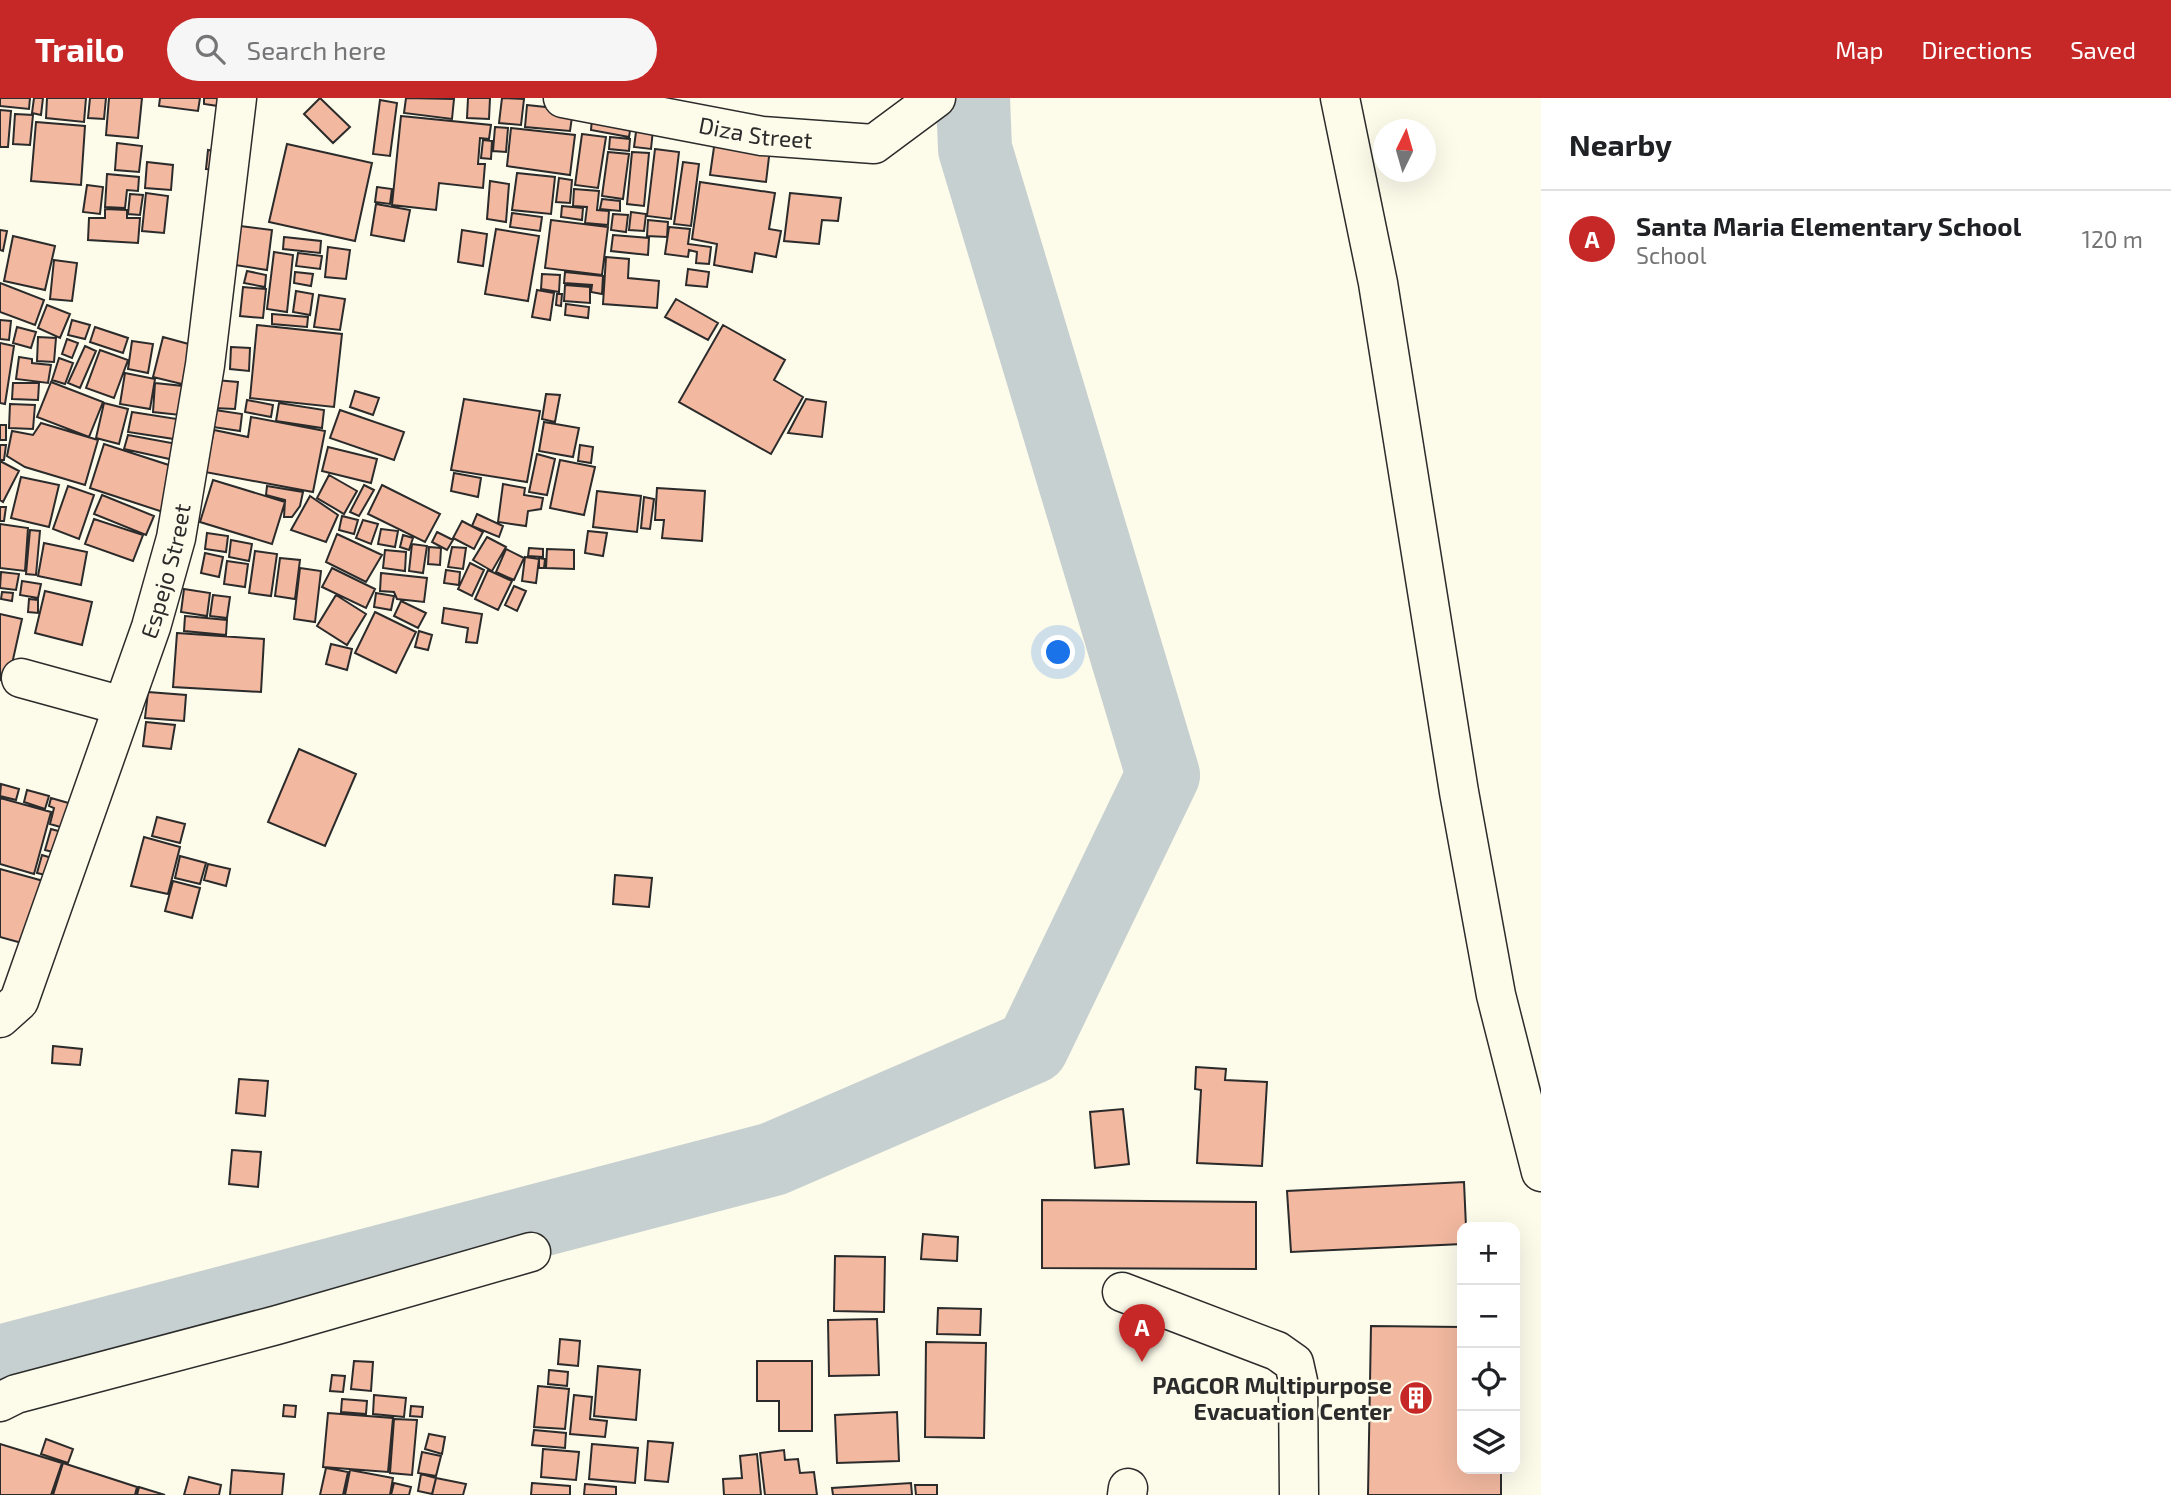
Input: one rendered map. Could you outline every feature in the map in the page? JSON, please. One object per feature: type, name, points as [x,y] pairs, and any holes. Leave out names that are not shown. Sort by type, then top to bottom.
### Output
[{"type":"street","name":"Espejo Street","points":[[0,1018],[19,1001],[151,627],[176,538],[205,365],[237,98]]},
{"type":"street","name":"Diza Street","points":[[563,98],[762,136],[874,144],[936,98]]},
{"type":"street","points":[[1340,98],[1378,283],[1459,792],[1496,995],[1541,1172]]},
{"type":"street","points":[[21,678],[123,706]]},
{"type":"street","points":[[0,1402],[16,1394],[277,1325],[531,1252]]},
{"type":"street","points":[[1122,1292],[1277,1351],[1293,1363],[1298,1381],[1298,1495]]},
{"type":"building","points":[[0,98],[30,98],[29,109],[0,106]]},
{"type":"building","points":[[34,98],[43,98],[41,115],[32,113]]},
{"type":"building","points":[[47,98],[86,98],[84,122],[46,118]]},
{"type":"building","points":[[90,98],[106,98],[104,119],[88,118]]},
{"type":"building","points":[[109,98],[142,98],[138,138],[106,135]]},
{"type":"building","points":[[160,98],[200,98],[198,111],[159,106]]},
{"type":"building","points":[[204,98],[219,98],[218,106],[204,104]]},
{"type":"building","points":[[320,98],[350,127],[333,143],[304,114]]},
{"type":"building","points":[[406,98],[454,99],[452,119],[404,113]]},
{"type":"building","points":[[468,98],[490,98],[489,119],[467,118]]},
{"type":"building","points":[[502,98],[524,99],[521,125],[499,123]]},
{"type":"building","points":[[380,100],[397,103],[390,156],[373,154]]},
{"type":"building","points":[[527,105],[573,110],[570,131],[525,127]]},
{"type":"building","points":[[0,110],[11,111],[8,147],[0,147]]},
{"type":"building","points":[[15,114],[33,115],[30,145],[13,144]]},
{"type":"building","points":[[401,116],[491,125],[489,139],[480,138],[478,164],[485,164],[483,188],[439,183],[436,210],[392,205]]},
{"type":"building","points":[[638,117],[654,120],[651,149],[634,147]]},
{"type":"building","points":[[592,119],[631,125],[629,137],[591,130]]},
{"type":"building","points":[[36,122],[85,126],[81,185],[31,181]]},
{"type":"building","points":[[495,127],[508,128],[506,152],[493,151]]},
{"type":"building","points":[[511,128],[575,135],[570,175],[507,166]]},
{"type":"building","points":[[716,133],[771,140],[766,182],[710,175]]},
{"type":"building","points":[[582,134],[606,137],[598,188],[575,185]]},
{"type":"building","points":[[610,137],[630,139],[629,151],[609,149]]},
{"type":"building","points":[[483,140],[492,141],[491,159],[481,158]]},
{"type":"building","points":[[117,143],[142,146],[139,172],[115,170]]},
{"type":"building","points":[[287,144],[372,163],[355,241],[269,222]]},
{"type":"building","points":[[655,149],[679,152],[671,219],[647,216]]},
{"type":"building","points":[[208,150],[223,152],[222,170],[206,169]]},
{"type":"building","points":[[608,152],[629,154],[623,199],[602,196]]},
{"type":"building","points":[[632,152],[649,153],[644,206],[627,204]]},
{"type":"building","points":[[147,162],[173,165],[171,190],[145,188]]},
{"type":"building","points":[[683,162],[699,164],[691,226],[674,224]]},
{"type":"building","points":[[517,173],[555,177],[551,214],[512,210]]},
{"type":"building","points":[[107,174],[139,177],[138,191],[127,190],[125,208],[105,207]]},
{"type":"building","points":[[559,178],[572,180],[570,203],[556,202]]},
{"type":"building","points":[[490,181],[509,184],[506,222],[487,219]]},
{"type":"building","points":[[700,182],[775,193],[769,229],[781,231],[776,257],[755,253],[752,272],[714,265],[717,244],[692,239]]},
{"type":"building","points":[[87,185],[103,187],[100,214],[83,212]]},
{"type":"building","points":[[377,187],[392,189],[390,204],[375,202]]},
{"type":"building","points":[[574,189],[599,191],[597,210],[609,211],[608,225],[585,223],[587,207],[573,206]]},
{"type":"building","points":[[146,193],[168,196],[164,233],[142,231]]},
{"type":"building","points":[[790,193],[841,198],[838,221],[822,220],[819,244],[784,241]]},
{"type":"building","points":[[130,194],[143,195],[140,215],[128,214]]},
{"type":"building","points":[[602,199],[620,201],[620,211],[600,209]]},
{"type":"building","points":[[376,204],[410,210],[404,241],[371,235]]},
{"type":"building","points":[[562,206],[583,208],[582,220],[561,217]]},
{"type":"building","points":[[105,209],[127,210],[127,218],[140,218],[138,243],[88,240],[89,218],[105,218]]},
{"type":"building","points":[[631,212],[646,214],[644,231],[629,230]]},
{"type":"building","points":[[512,213],[542,217],[540,231],[510,227]]},
{"type":"building","points":[[613,214],[628,215],[626,232],[611,230]]},
{"type":"building","points":[[551,220],[608,227],[602,275],[545,268]]},
{"type":"building","points":[[648,220],[668,222],[667,237],[647,236]]},
{"type":"building","points":[[240,226],[272,230],[267,270],[235,265]]},
{"type":"building","points":[[669,227],[690,229],[688,244],[711,247],[709,264],[696,263],[697,252],[689,250],[688,257],[665,254]]},
{"type":"building","points":[[496,229],[539,236],[528,301],[485,294]]},
{"type":"building","points":[[0,230],[7,231],[3,251],[0,250]]},
{"type":"building","points":[[462,230],[487,234],[483,266],[458,262]]},
{"type":"building","points":[[613,235],[649,238],[648,255],[611,251]]},
{"type":"building","points":[[13,236],[55,246],[45,290],[4,281]]},
{"type":"building","points":[[284,237],[321,241],[320,253],[283,249]]},
{"type":"building","points":[[328,247],[350,250],[346,279],[325,277]]},
{"type":"building","points":[[274,252],[293,255],[287,312],[267,309]]},
{"type":"building","points":[[298,253],[322,256],[320,269],[296,266]]},
{"type":"building","points":[[606,257],[629,259],[628,278],[659,281],[657,308],[603,304]]},
{"type":"building","points":[[54,260],[77,263],[72,301],[50,299]]},
{"type":"building","points":[[688,269],[709,272],[707,287],[686,285]]},
{"type":"building","points":[[247,271],[266,275],[265,287],[244,283]]},
{"type":"building","points":[[295,272],[313,274],[311,286],[294,283]]},
{"type":"building","points":[[565,272],[603,276],[602,294],[591,292],[592,285],[564,283]]},
{"type":"building","points":[[542,274],[560,275],[559,292],[541,289]]},
{"type":"building","points":[[0,283],[44,300],[35,325],[0,312]]},
{"type":"building","points":[[565,285],[590,287],[590,303],[564,301]]},
{"type":"building","points":[[243,287],[266,289],[263,318],[240,316]]},
{"type":"building","points":[[537,290],[554,293],[550,320],[532,317]]},
{"type":"building","points":[[296,291],[313,294],[310,315],[293,312]]},
{"type":"building","points":[[557,294],[562,294],[561,306],[556,305]]},
{"type":"building","points":[[319,295],[345,299],[340,330],[314,327]]},
{"type":"building","points":[[676,299],[718,323],[708,340],[665,317]]},
{"type":"building","points":[[566,304],[589,307],[588,318],[565,315]]},
{"type":"building","points":[[47,305],[70,314],[60,338],[38,328]]},
{"type":"building","points":[[272,314],[308,317],[307,327],[272,324]]},
{"type":"building","points":[[0,320],[11,321],[9,340],[0,339]]},
{"type":"building","points":[[72,320],[90,325],[85,339],[68,335]]},
{"type":"building","points":[[257,325],[342,334],[334,407],[250,398]]},
{"type":"building","points":[[723,325],[785,360],[774,380],[803,397],[771,454],[679,402]]},
{"type":"building","points":[[17,327],[36,332],[31,348],[13,343]]},
{"type":"building","points":[[95,327],[128,338],[123,353],[90,342]]},
{"type":"building","points":[[38,337],[56,338],[54,362],[37,361]]},
{"type":"building","points":[[163,337],[196,346],[186,385],[153,377]]},
{"type":"building","points":[[67,339],[78,343],[72,358],[62,354]]},
{"type":"building","points":[[132,341],[153,344],[148,373],[128,369]]},
{"type":"building","points":[[0,343],[14,346],[5,404],[0,403]]},
{"type":"building","points":[[85,346],[96,351],[80,388],[68,383]]},
{"type":"building","points":[[231,347],[250,348],[249,371],[230,369]]},
{"type":"building","points":[[100,350],[128,360],[114,398],[86,388]]},
{"type":"building","points":[[19,357],[32,359],[32,363],[51,365],[48,383],[16,379]]},
{"type":"building","points":[[59,358],[73,363],[65,384],[52,380]]},
{"type":"building","points":[[125,373],[155,379],[150,409],[120,404]]},
{"type":"building","points":[[215,380],[238,382],[235,409],[213,408]]},
{"type":"building","points":[[51,382],[103,402],[89,437],[37,417]]},
{"type":"building","points":[[13,383],[39,383],[38,400],[12,399]]},
{"type":"building","points":[[155,383],[183,386],[180,415],[153,412]]},
{"type":"building","points":[[355,391],[379,398],[373,415],[350,407]]},
{"type":"building","points":[[546,394],[560,395],[555,422],[542,419]]},
{"type":"building","points":[[464,399],[540,411],[527,482],[451,470]]},
{"type":"building","points":[[806,399],[826,402],[822,437],[788,433]]},
{"type":"building","points":[[247,400],[273,405],[271,417],[245,412]]},
{"type":"building","points":[[104,403],[128,409],[119,444],[96,438]]},
{"type":"building","points":[[279,403],[324,410],[322,428],[276,421]]},
{"type":"building","points":[[10,404],[35,405],[33,429],[9,428]]},
{"type":"building","points":[[215,410],[242,414],[240,431],[213,427]]},
{"type":"building","points":[[340,410],[404,432],[394,460],[330,438]]},
{"type":"building","points":[[132,412],[177,419],[174,439],[128,432]]},
{"type":"building","points":[[251,417],[325,431],[313,492],[205,472],[214,430],[248,437]]},
{"type":"building","points":[[544,422],[579,428],[573,457],[539,451]]},
{"type":"building","points":[[41,423],[98,440],[85,485],[25,467],[7,456],[12,431],[33,435]]},
{"type":"building","points":[[0,425],[6,425],[6,440],[0,440]]},
{"type":"building","points":[[128,435],[177,444],[174,460],[124,449]]},
{"type":"building","points":[[104,444],[178,468],[163,512],[90,488]]},
{"type":"building","points":[[0,445],[6,445],[4,460],[0,460]]},
{"type":"building","points":[[580,445],[593,447],[591,463],[578,461]]},
{"type":"building","points":[[328,447],[377,459],[371,483],[322,471]]},
{"type":"building","points":[[537,454],[555,459],[547,495],[529,492]]},
{"type":"building","points":[[560,460],[595,467],[584,515],[550,508]]},
{"type":"building","points":[[0,461],[19,471],[3,502],[0,500]]},
{"type":"building","points":[[454,473],[481,478],[478,497],[451,491]]},
{"type":"building","points":[[329,475],[357,491],[344,514],[317,498]]},
{"type":"building","points":[[21,477],[59,485],[49,527],[11,518]]},
{"type":"building","points":[[213,480],[285,502],[272,544],[200,522]]},
{"type":"building","points":[[503,484],[525,488],[524,495],[543,498],[541,509],[528,511],[526,526],[498,522]]},
{"type":"building","points":[[364,485],[374,490],[359,516],[350,512]]},
{"type":"building","points":[[382,485],[440,514],[425,542],[368,514]]},
{"type":"building","points":[[68,486],[94,495],[79,539],[53,529]]},
{"type":"building","points":[[267,486],[303,492],[300,506],[292,517],[284,517],[285,500],[266,495]]},
{"type":"building","points":[[657,488],[705,491],[702,541],[662,538],[664,520],[655,520]]},
{"type":"building","points":[[597,491],[641,496],[637,532],[593,527]]},
{"type":"building","points":[[102,495],[154,516],[146,535],[94,514]]},
{"type":"building","points":[[310,496],[338,515],[326,542],[291,530]]},
{"type":"building","points":[[644,497],[654,499],[650,529],[641,528]]},
{"type":"building","points":[[0,507],[6,507],[4,521],[0,521]]},
{"type":"building","points":[[477,514],[503,526],[499,537],[472,526]]},
{"type":"building","points":[[342,516],[358,520],[354,534],[339,530]]},
{"type":"building","points":[[94,519],[143,535],[133,561],[85,544]]},
{"type":"building","points":[[363,520],[378,524],[371,544],[356,538]]},
{"type":"building","points":[[462,521],[483,532],[474,549],[453,538]]},
{"type":"building","points":[[0,524],[28,528],[25,571],[0,568]]},
{"type":"building","points":[[381,529],[398,531],[395,547],[378,544]]},
{"type":"building","points":[[30,530],[40,531],[36,575],[26,574]]},
{"type":"building","points":[[588,531],[607,533],[603,556],[585,553]]},
{"type":"building","points":[[437,532],[453,540],[447,550],[432,542]]},
{"type":"building","points":[[207,533],[228,536],[226,552],[205,549]]},
{"type":"building","points":[[337,534],[382,555],[366,582],[326,562]]},
{"type":"building","points":[[403,535],[413,538],[409,550],[400,547]]},
{"type":"building","points":[[487,537],[506,547],[492,571],[473,560]]},
{"type":"building","points":[[231,540],[252,544],[249,561],[229,557]]},
{"type":"building","points":[[44,543],[87,552],[81,585],[38,576]]},
{"type":"building","points":[[412,544],[427,546],[423,573],[409,571]]},
{"type":"building","points":[[429,547],[441,548],[440,565],[428,564]]},
{"type":"building","points":[[452,547],[466,548],[463,569],[448,567]]},
{"type":"building","points":[[529,548],[543,549],[543,557],[528,556]]},
{"type":"building","points":[[506,549],[524,558],[514,580],[496,572]]},
{"type":"building","points":[[547,549],[574,550],[574,569],[546,568]]},
{"type":"building","points":[[385,550],[406,552],[405,571],[383,568]]},
{"type":"building","points":[[255,551],[277,554],[271,596],[249,593]]},
{"type":"building","points":[[205,553],[223,557],[219,577],[201,573]]},
{"type":"building","points":[[525,557],[539,559],[536,583],[522,581]]},
{"type":"building","points":[[280,558],[300,560],[295,599],[275,596]]},
{"type":"building","points":[[539,558],[545,559],[544,568],[539,568]]},
{"type":"building","points":[[227,561],[248,564],[245,587],[224,584]]},
{"type":"building","points":[[470,563],[484,570],[472,596],[458,589]]},
{"type":"building","points":[[300,568],[321,571],[315,622],[294,619]]},
{"type":"building","points":[[332,568],[375,589],[366,608],[322,587]]},
{"type":"building","points":[[446,570],[460,572],[459,585],[444,583]]},
{"type":"building","points":[[488,570],[512,581],[498,610],[475,599]]},
{"type":"building","points":[[1,572],[19,574],[16,590],[0,588]]},
{"type":"building","points":[[381,573],[427,578],[424,602],[397,599],[394,592],[380,591]]},
{"type":"building","points":[[22,581],[41,584],[38,598],[20,595]]},
{"type":"building","points":[[514,586],[526,591],[517,611],[505,605]]},
{"type":"building","points":[[184,589],[210,593],[207,616],[181,612]]},
{"type":"building","points":[[45,591],[92,602],[82,645],[35,633]]},
{"type":"building","points":[[2,592],[13,593],[12,601],[1,599]]},
{"type":"building","points":[[376,593],[394,596],[391,610],[374,607]]},
{"type":"building","points":[[213,595],[230,597],[227,618],[210,616]]},
{"type":"building","points":[[336,595],[366,614],[347,645],[317,626]]},
{"type":"building","points":[[29,599],[38,600],[38,613],[28,612]]},
{"type":"building","points":[[401,601],[426,613],[418,628],[394,616]]},
{"type":"building","points":[[444,608],[482,614],[477,643],[466,642],[468,628],[442,623]]},
{"type":"building","points":[[375,612],[416,632],[396,673],[355,653]]},
{"type":"building","points":[[0,614],[22,619],[8,682],[0,680]]},
{"type":"building","points":[[185,616],[227,620],[226,635],[184,631]]},
{"type":"building","points":[[419,631],[432,635],[428,650],[415,647]]},
{"type":"building","points":[[177,633],[264,639],[261,692],[173,687]]},
{"type":"building","points":[[331,644],[352,649],[347,670],[326,664]]},
{"type":"building","points":[[148,692],[186,695],[184,721],[145,718]]},
{"type":"building","points":[[146,722],[175,725],[171,749],[143,746]]},
{"type":"building","points":[[299,749],[356,774],[325,846],[268,822]]},
{"type":"building","points":[[1,784],[19,789],[16,800],[0,796]]},
{"type":"building","points":[[27,790],[49,796],[45,809],[24,802]]},
{"type":"building","points":[[0,798],[51,812],[34,874],[0,864]]},
{"type":"building","points":[[51,798],[79,806],[71,830],[50,824],[54,808],[49,806]]},
{"type":"building","points":[[157,817],[185,824],[180,843],[152,836]]},
{"type":"building","points":[[51,829],[69,834],[64,855],[45,850]]},
{"type":"building","points":[[144,837],[180,847],[168,894],[131,886]]},
{"type":"building","points":[[42,855],[58,860],[54,877],[37,873]]},
{"type":"building","points":[[180,856],[206,863],[200,884],[175,878]]},
{"type":"building","points":[[208,864],[230,869],[226,886],[204,880]]},
{"type":"building","points":[[0,869],[47,882],[29,945],[0,937]]},
{"type":"building","points":[[615,875],[652,878],[649,907],[613,904]]},
{"type":"building","points":[[173,881],[200,888],[192,918],[165,911]]},
{"type":"building","points":[[53,1046],[82,1049],[80,1065],[52,1063]]},
{"type":"building","points":[[1196,1067],[1226,1069],[1225,1080],[1267,1082],[1262,1166],[1197,1163],[1201,1090],[1195,1089]]},
{"type":"building","points":[[239,1079],[268,1081],[265,1116],[236,1113]]},
{"type":"building","points":[[1123,1109],[1129,1164],[1095,1168],[1090,1112]]},
{"type":"building","points":[[232,1150],[261,1152],[258,1187],[229,1184]]},
{"type":"building","points":[[1464,1182],[1466,1222],[1457,1222],[1457,1244],[1291,1252],[1287,1191]]},
{"type":"building","points":[[1042,1200],[1256,1202],[1256,1269],[1042,1268]]},
{"type":"building","points":[[923,1234],[958,1237],[957,1261],[921,1259]]},
{"type":"building","points":[[835,1256],[885,1257],[884,1312],[834,1311]]},
{"type":"building","points":[[938,1308],[981,1309],[980,1335],[937,1334]]},
{"type":"building","points":[[877,1319],[879,1375],[829,1376],[828,1320]]},
{"type":"building","name":"PAGCOR Multipurpose Evacuation Center","points":[[1371,1326],[1457,1327],[1457,1474],[1501,1474],[1501,1495],[1368,1495]]},
{"type":"building","points":[[560,1339],[580,1341],[578,1366],[558,1364]]},
{"type":"building","points":[[926,1342],[986,1343],[984,1438],[925,1437]]},
{"type":"building","points":[[354,1361],[373,1362],[371,1391],[351,1389]]},
{"type":"building","points":[[757,1361],[812,1361],[812,1431],[779,1431],[779,1401],[757,1401]]},
{"type":"building","points":[[598,1366],[640,1370],[636,1420],[594,1416]]},
{"type":"building","points":[[549,1370],[568,1372],[567,1386],[548,1384]]},
{"type":"building","points":[[332,1375],[345,1376],[343,1392],[330,1391]]},
{"type":"building","points":[[538,1386],[569,1389],[565,1429],[534,1427]]},
{"type":"building","points":[[374,1395],[406,1398],[404,1417],[373,1414]]},
{"type":"building","points":[[574,1395],[592,1397],[590,1419],[607,1421],[605,1437],[570,1434]]},
{"type":"building","points":[[342,1399],[367,1401],[366,1414],[341,1412]]},
{"type":"building","points":[[284,1405],[296,1406],[295,1417],[283,1416]]},
{"type":"building","points":[[411,1406],[423,1407],[422,1417],[410,1416]]},
{"type":"building","points":[[897,1412],[899,1461],[837,1463],[835,1415]]},
{"type":"building","points":[[328,1413],[393,1418],[388,1472],[323,1467]]},
{"type":"building","points":[[394,1419],[417,1420],[412,1475],[390,1473]]},
{"type":"building","points":[[534,1430],[566,1433],[565,1448],[532,1445]]},
{"type":"building","points":[[429,1434],[445,1437],[442,1454],[425,1449]]},
{"type":"building","points":[[46,1439],[73,1449],[68,1463],[41,1454]]},
{"type":"building","points":[[648,1441],[673,1443],[668,1482],[645,1480]]},
{"type":"building","points":[[0,1444],[62,1463],[51,1495],[0,1495]]},
{"type":"building","points":[[592,1444],[638,1448],[635,1483],[589,1479]]},
{"type":"building","points":[[543,1449],[579,1452],[576,1480],[541,1477]]},
{"type":"building","points":[[784,1450],[785,1460],[798,1459],[800,1473],[814,1472],[817,1495],[765,1495],[760,1453]]},
{"type":"building","points":[[422,1452],[441,1456],[436,1476],[418,1473]]},
{"type":"building","points":[[757,1454],[761,1495],[724,1495],[723,1479],[742,1478],[740,1456]]},
{"type":"building","points":[[63,1463],[137,1487],[135,1495],[53,1495]]},
{"type":"building","points":[[326,1468],[348,1472],[343,1495],[320,1495]]},
{"type":"building","points":[[232,1470],[284,1474],[282,1495],[230,1495]]},
{"type":"building","points":[[350,1470],[393,1478],[390,1495],[345,1495]]},
{"type":"building","points":[[421,1474],[436,1478],[432,1494],[418,1491]]},
{"type":"building","points":[[189,1477],[221,1485],[219,1495],[184,1495]]},
{"type":"building","points":[[436,1478],[466,1484],[463,1495],[432,1495]]},
{"type":"building","points":[[394,1483],[411,1487],[409,1495],[391,1495]]},
{"type":"building","points":[[532,1483],[570,1486],[570,1495],[531,1495]]},
{"type":"building","points":[[911,1483],[912,1495],[833,1495],[832,1488]]},
{"type":"building","points":[[585,1484],[616,1487],[616,1495],[584,1495]]},
{"type":"building","points":[[915,1485],[937,1485],[937,1495],[916,1495]]},
{"type":"building","points":[[139,1487],[165,1495],[137,1495]]},
{"type":"waterway","points":[[0,1362],[773,1159],[1032,1047],[1163,775],[975,149],[973,98]]},
{"type":"place","name":"Santa Maria Elementary School","points":[[1142,1362]]},
{"type":"place","name":"PAGCOR Multipurpose Evacuation Center","points":[[1416,1398]]}]
